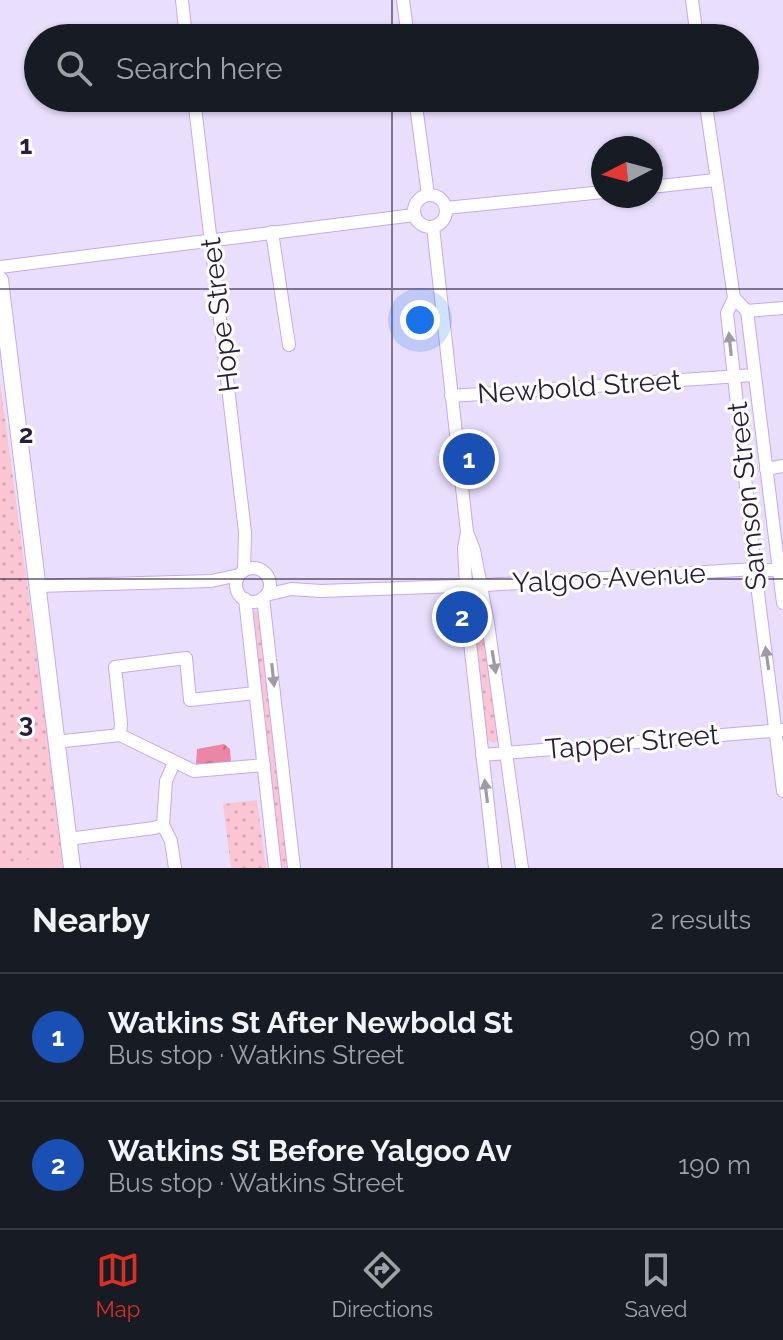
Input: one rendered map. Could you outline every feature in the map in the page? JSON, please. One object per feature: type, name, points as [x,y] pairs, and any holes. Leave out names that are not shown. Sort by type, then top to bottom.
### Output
[{"type":"street","points":[[182,0],[185,24]]},
{"type":"street","points":[[403,0],[406,24]]},
{"type":"street","points":[[692,0],[695,24]]},
{"type":"street","name":"Hope Street","points":[[196,112],[245,532],[258,569]]},
{"type":"street","points":[[417,112],[428,195]]},
{"type":"street","name":"Samson Street","points":[[707,112],[734,298],[727,313],[755,569],[780,730],[783,791]]},
{"type":"street","points":[[663,186],[715,180]]},
{"type":"street","points":[[446,208],[591,193]]},
{"type":"street","points":[[428,195],[438,197],[446,208],[442,222],[433,227],[423,226],[414,215],[416,204],[428,195]]},
{"type":"street","points":[[0,267],[414,215]]},
{"type":"street","points":[[433,227],[467,532],[481,585],[522,868]]},
{"type":"street","points":[[272,232],[289,345]]},
{"type":"street","points":[[0,280],[72,868]]},
{"type":"street","points":[[734,298],[747,311],[783,308]]},
{"type":"street","name":"Samson Street","points":[[747,311],[783,603]]},
{"type":"street","name":"Newbold Street","points":[[451,396],[754,375]]},
{"type":"street","points":[[766,469],[783,466]]},
{"type":"street","name":"Hope Street","points":[[240,578],[245,532]]},
{"type":"street","points":[[467,532],[465,585],[495,868]]},
{"type":"street","points":[[37,586],[211,581],[240,578],[258,569],[269,579],[265,597],[294,868]]},
{"type":"street","name":"Yalgoo Avenue","points":[[269,579],[291,589],[321,591],[755,569],[781,572]]},
{"type":"street","points":[[240,578],[245,599],[275,868]]},
{"type":"street","name":"Yalgoo Avenue","points":[[265,597],[291,589]]},
{"type":"street","points":[[245,599],[254,601],[265,597]]},
{"type":"street","points":[[120,735],[115,667],[186,658],[190,700],[255,693]]},
{"type":"street","name":"Tapper Street","points":[[482,755],[780,730]]},
{"type":"street","points":[[55,742],[120,735],[194,771],[264,765]]},
{"type":"street","points":[[174,763],[166,781],[163,825],[171,841],[175,868]]},
{"type":"street","points":[[68,839],[163,825]]},
{"type":"shaded area","points":[[0,381],[63,852],[0,866]]},
{"type":"shaded area","points":[[475,599],[480,601],[500,739],[494,743],[486,740],[472,602]]},
{"type":"shaded area","points":[[257,610],[268,653],[294,868],[281,868],[252,611]]},
{"type":"shaded area","points":[[257,800],[266,868],[231,868],[223,804]]},
{"type":"shaded area","points":[[63,852],[65,868],[0,868],[0,866]]},
{"type":"green space","points":[[224,744],[230,749],[229,764],[196,765],[197,749]]},
{"type":"place","name":"Watkins St After Newbold St","points":[[469,459]]},
{"type":"place","name":"Watkins St Before Yalgoo Av","points":[[462,617]]}]
